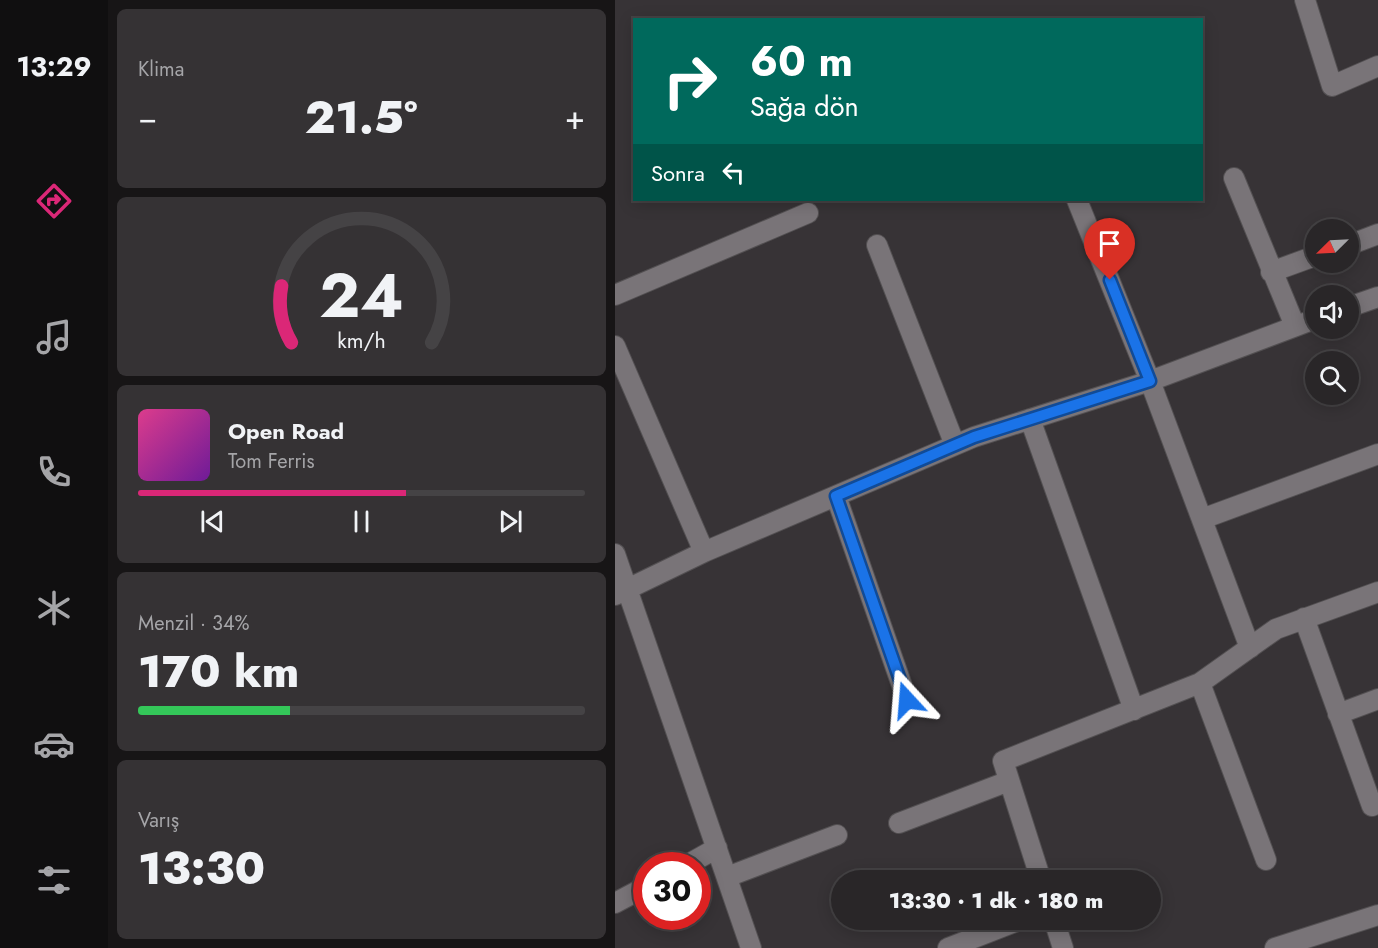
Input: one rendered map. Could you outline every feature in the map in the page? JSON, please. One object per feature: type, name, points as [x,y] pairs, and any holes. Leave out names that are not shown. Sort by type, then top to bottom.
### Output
[{"type":"street","points":[[1305,0],[1332,86],[1378,66]]},
{"type":"street","points":[[1234,178],[1295,326]]},
{"type":"street","points":[[1077,201],[1150,381],[1250,648]]},
{"type":"street","points":[[615,295],[808,213]]},
{"type":"street","points":[[1359,241],[1378,234]]},
{"type":"street","points":[[876,245],[955,445]]},
{"type":"street","points":[[1271,272],[1305,260]]},
{"type":"street","points":[[1359,304],[1378,297]]},
{"type":"street","points":[[622,591],[704,552],[955,445],[1150,381],[1305,322]]},
{"type":"street","points":[[615,346],[704,552]]},
{"type":"street","points":[[1030,419],[1134,710]]},
{"type":"street","points":[[1201,519],[1378,454]]},
{"type":"street","points":[[836,496],[907,700]]},
{"type":"street","points":[[615,554],[622,591],[717,848],[750,948]]},
{"type":"street","points":[[1038,870],[1003,761],[1200,683],[1276,629],[1378,592]]},
{"type":"street","points":[[1304,618],[1372,806],[1378,803]]},
{"type":"street","points":[[1200,683],[1266,860]]},
{"type":"street","points":[[1338,714],[1378,699]]},
{"type":"street","points":[[899,823],[1009,781]]},
{"type":"street","points":[[727,877],[837,835]]},
{"type":"street","points":[[710,852],[717,848]]},
{"type":"street","points":[[615,903],[633,893]]},
{"type":"street","points":[[1275,948],[1378,915]]},
{"type":"street","points":[[948,948],[994,930]]},
{"type":"street","points":[[1057,930],[1063,948]]},
{"type":"route","points":[[907,700],[836,496],[974,437],[1150,381],[1110,280]]}]
